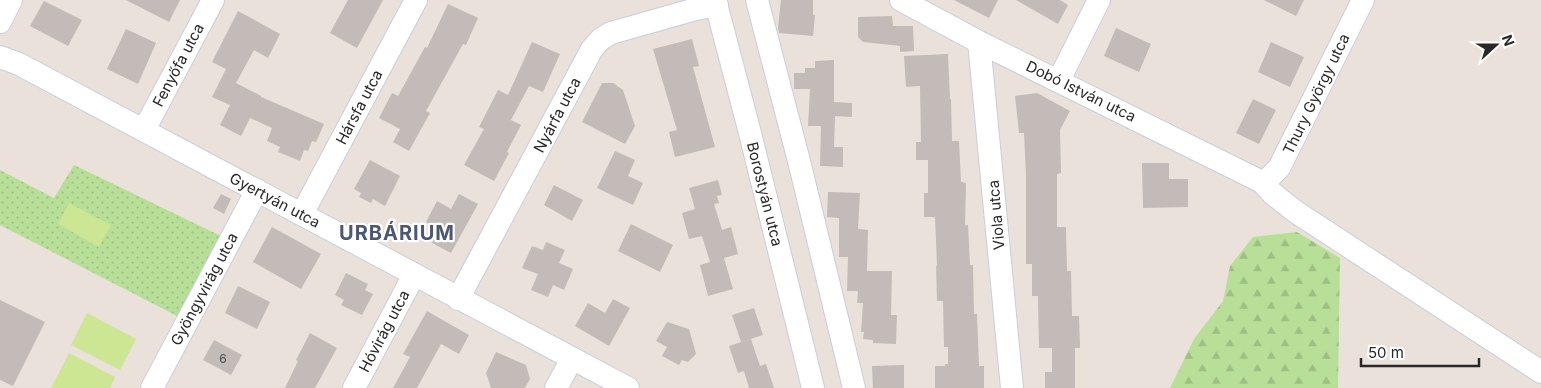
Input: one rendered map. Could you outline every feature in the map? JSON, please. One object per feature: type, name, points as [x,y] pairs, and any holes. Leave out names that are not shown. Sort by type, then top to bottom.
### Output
[{"type":"street","points":[[0,22],[12,0]]},
{"type":"street","name":"Fenyőfa utca","points":[[144,130],[213,0]]},
{"type":"street","name":"Hársfa utca","points":[[302,214],[416,0]]},
{"type":"street","points":[[757,0],[854,388]]},
{"type":"street","name":"Dobó István utca","points":[[902,0],[979,42],[1262,182],[1273,194],[1296,212],[1541,372]]},
{"type":"street","points":[[1059,80],[1099,0]]},
{"type":"street","name":"Thury György utca","points":[[1262,182],[1279,168],[1363,0]]},
{"type":"street","name":"Nyárfa utca","points":[[458,299],[592,49],[601,39],[611,33],[716,3]]},
{"type":"street","name":"Borostyán utca","points":[[716,3],[813,388]]},
{"type":"street","name":"Viola utca","points":[[979,42],[1012,388]]},
{"type":"street","name":"Gyertyán utca","points":[[0,57],[19,64],[628,388]]},
{"type":"street","name":"Gyöngyvirág utca","points":[[152,388],[257,190]]},
{"type":"street","name":"Hóvirág utca","points":[[354,388],[414,275]]},
{"type":"street","points":[[556,388],[572,359]]},
{"type":"green space","points":[[74,165],[225,238],[181,318],[0,225],[0,170],[54,198]]},
{"type":"green space","points":[[69,203],[111,225],[99,247],[58,224]]},
{"type":"green space","points":[[1297,232],[1340,258],[1338,388],[1170,388],[1194,339],[1223,301],[1230,266],[1253,237]]},
{"type":"green space","points":[[87,313],[136,339],[120,370],[71,345]]},
{"type":"green space","points":[[69,353],[115,377],[110,388],[51,388]]},
{"type":"building","points":[[126,0],[180,0],[169,22]]},
{"type":"building","points":[[348,0],[383,0],[357,48],[330,33]]},
{"type":"building","points":[[781,0],[813,0],[813,15],[815,15],[813,36],[779,33]]},
{"type":"building","points":[[954,0],[998,0],[989,18]]},
{"type":"building","points":[[1016,0],[1060,0],[1068,5],[1058,24]]},
{"type":"building","points":[[1264,0],[1304,0],[1296,16]]},
{"type":"building","points":[[44,1],[82,20],[68,46],[30,26]]},
{"type":"building","points":[[448,4],[478,18],[466,45],[463,44],[426,111],[430,113],[409,151],[393,142],[400,129],[379,118],[392,93],[398,96],[425,47],[427,48]]},
{"type":"building","points":[[238,11],[280,34],[268,58],[254,50],[236,83],[261,97],[324,124],[316,142],[312,141],[308,151],[304,150],[300,161],[278,152],[280,147],[267,141],[272,128],[250,118],[241,136],[220,125],[230,105],[212,97],[226,69],[212,62]]},
{"type":"building","points":[[892,16],[893,26],[913,26],[914,51],[900,52],[900,46],[863,42],[858,37],[858,17]]},
{"type":"building","points":[[1116,28],[1151,44],[1139,72],[1104,56]]},
{"type":"building","points":[[126,29],[156,43],[138,84],[107,69]]},
{"type":"building","points":[[692,39],[699,66],[693,67],[715,147],[675,157],[669,132],[677,130],[653,49]]},
{"type":"building","points":[[532,42],[560,54],[543,92],[529,86],[511,120],[521,125],[494,181],[464,165],[484,129],[479,127],[498,90],[508,95]]},
{"type":"building","points":[[1271,42],[1304,57],[1290,87],[1258,72]]},
{"type":"building","points":[[948,54],[952,141],[959,141],[961,182],[966,183],[965,225],[968,225],[970,265],[973,265],[974,314],[977,314],[979,366],[984,366],[984,388],[935,388],[935,366],[945,366],[945,364],[948,364],[948,347],[944,347],[943,301],[937,301],[935,217],[924,217],[924,193],[928,193],[928,160],[916,160],[916,142],[921,142],[920,86],[906,87],[904,56]]},
{"type":"building","points":[[834,60],[834,102],[852,103],[852,117],[835,116],[834,147],[843,147],[843,167],[820,166],[821,126],[808,126],[810,89],[794,89],[794,73],[805,73],[805,68],[815,68],[815,61]]},
{"type":"building","points":[[602,83],[613,83],[623,90],[635,126],[625,144],[582,122]]},
{"type":"building","points":[[1037,93],[1070,111],[1060,130],[1061,173],[1057,174],[1057,227],[1066,227],[1067,271],[1071,271],[1072,316],[1079,316],[1080,348],[1075,348],[1075,388],[1045,388],[1045,372],[1052,372],[1052,348],[1039,348],[1038,296],[1032,296],[1032,264],[1026,264],[1024,133],[1019,133],[1015,96]]},
{"type":"building","points":[[1253,99],[1276,110],[1259,144],[1236,133]]},
{"type":"building","points":[[615,151],[635,160],[628,176],[643,183],[633,205],[597,188]]},
{"type":"building","points":[[370,160],[400,176],[385,206],[373,199],[371,203],[359,197],[361,193],[354,189]]},
{"type":"building","points":[[1142,163],[1169,163],[1169,179],[1188,179],[1188,207],[1143,208]]},
{"type":"building","points":[[718,180],[722,195],[717,196],[719,203],[714,204],[722,230],[731,227],[738,254],[724,258],[733,289],[708,296],[700,265],[710,262],[702,236],[689,239],[682,213],[695,209],[689,188]]},
{"type":"building","points":[[554,185],[583,200],[572,221],[544,205]]},
{"type":"building","points":[[828,192],[860,193],[858,229],[868,230],[867,271],[892,271],[891,315],[897,315],[896,344],[873,343],[873,340],[863,339],[864,332],[861,332],[863,303],[857,303],[858,291],[847,291],[848,257],[839,257],[839,218],[827,217]]},
{"type":"building","points":[[221,194],[231,199],[224,214],[213,208]]},
{"type":"building","points":[[459,194],[478,204],[451,253],[432,243],[440,229],[426,222],[437,201],[451,209]]},
{"type":"building","points":[[631,224],[673,245],[660,272],[618,251]]},
{"type":"building","points":[[272,227],[321,254],[301,289],[253,262]]},
{"type":"building","points":[[546,242],[565,250],[559,263],[573,269],[564,290],[553,285],[548,297],[531,290],[538,274],[522,268],[532,246],[543,250]]},
{"type":"building","points":[[346,273],[368,284],[365,290],[373,294],[362,315],[341,305],[344,300],[335,295]]},
{"type":"building","points":[[238,286],[270,302],[257,329],[225,313]]},
{"type":"building","points":[[613,299],[630,308],[609,346],[575,326],[588,303],[605,313]]},
{"type":"building","points":[[0,300],[45,322],[13,386],[0,380]]},
{"type":"building","points":[[754,308],[763,335],[741,342],[732,315]]},
{"type":"building","points":[[427,311],[469,335],[459,354],[441,344],[417,388],[393,388],[410,357],[403,354]]},
{"type":"building","points":[[667,322],[689,329],[696,354],[688,362],[682,360],[679,365],[662,356],[667,347],[656,341]]},
{"type":"building","points":[[310,333],[337,348],[315,388],[285,388],[298,361],[296,360]]},
{"type":"building","points":[[751,339],[760,366],[766,364],[774,388],[749,388],[744,371],[738,373],[729,346]]},
{"type":"building","points":[[214,340],[242,355],[231,375],[203,360]]},
{"type":"building","points":[[496,352],[526,365],[530,379],[525,388],[491,388],[486,373]]},
{"type":"building","points":[[904,365],[904,388],[873,388],[872,366]]},
{"type":"district","name":"URBÁRIUM","points":[[397,233]]}]
